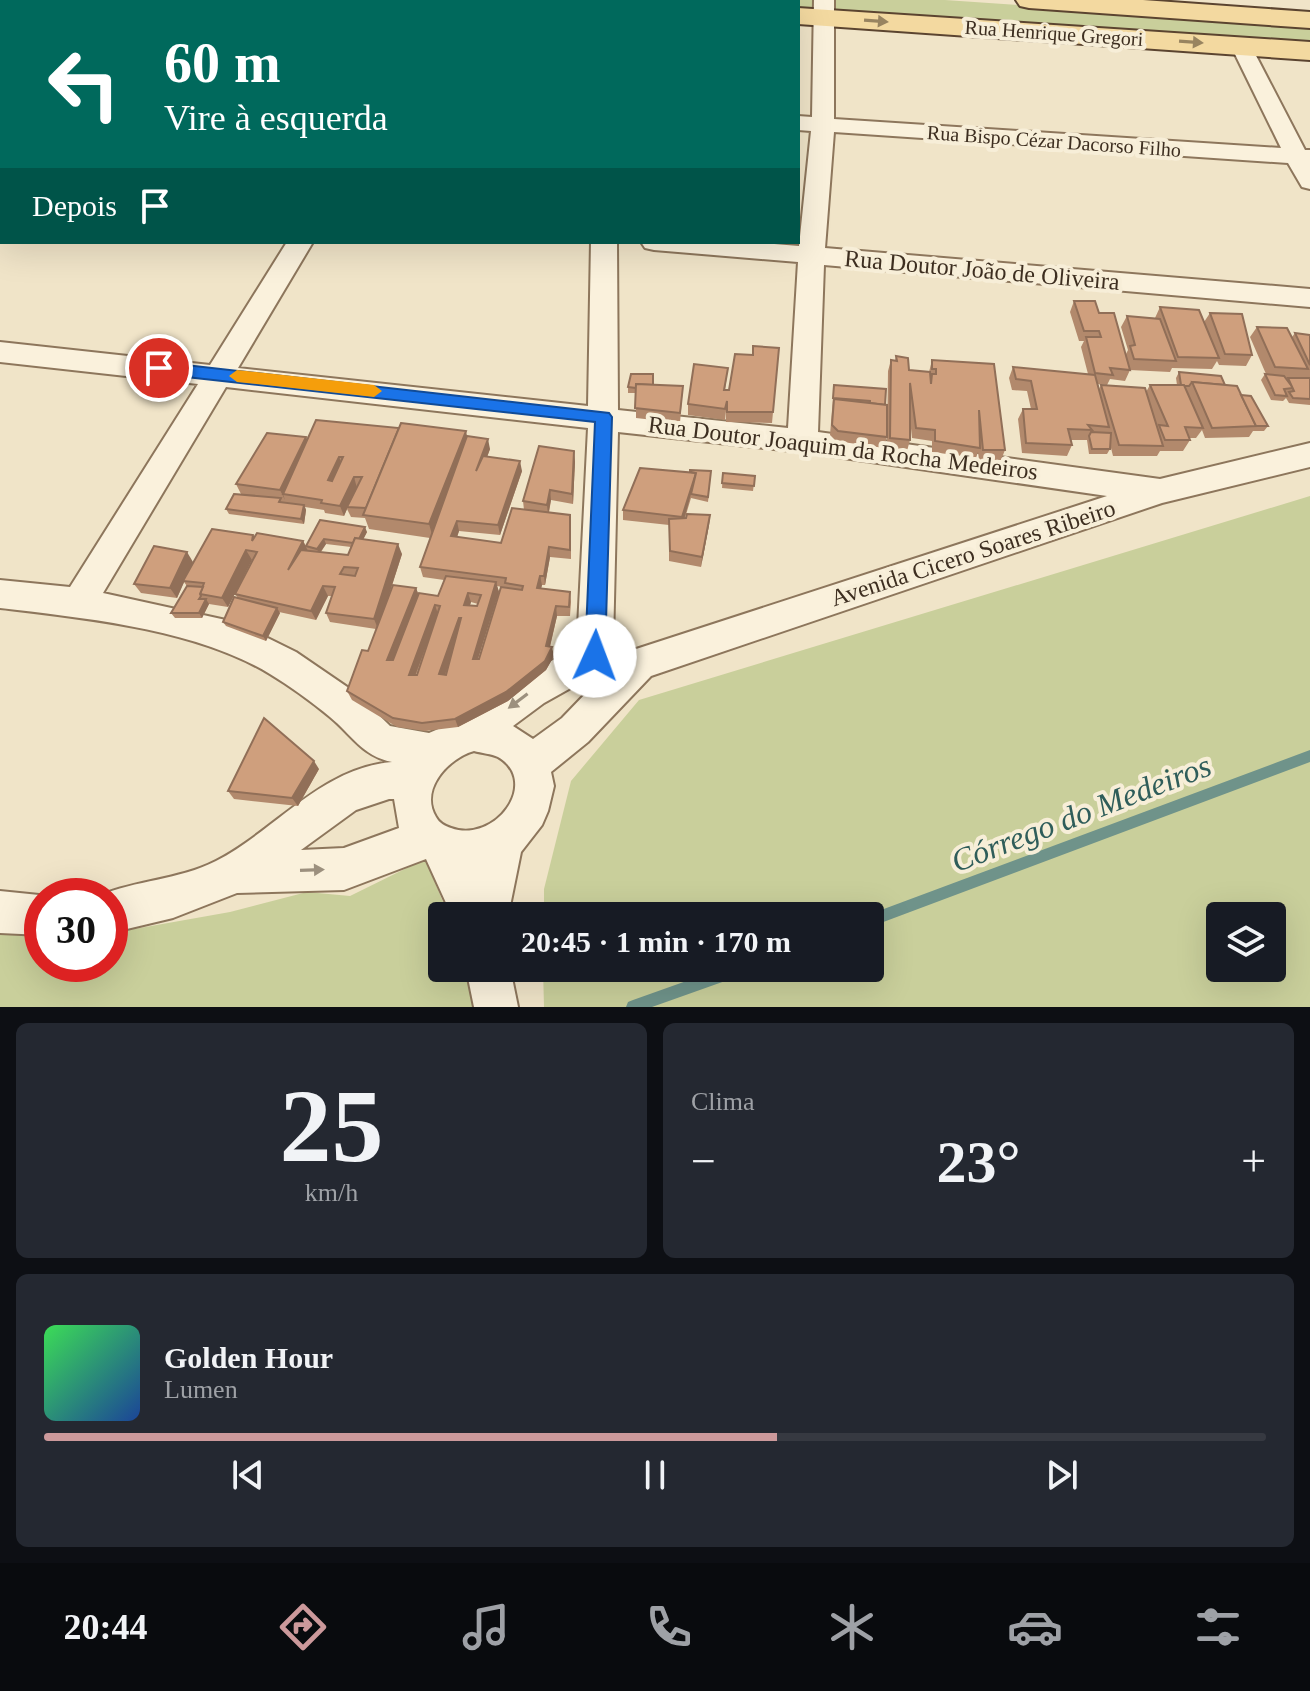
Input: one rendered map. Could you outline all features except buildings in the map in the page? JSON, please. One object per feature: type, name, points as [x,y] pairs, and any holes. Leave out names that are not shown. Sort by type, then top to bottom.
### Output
[{"type":"main road","name":"Rua Henrique Gregori","points":[[1029,0],[1310,20]]},
{"type":"main road","name":"Rua Henrique Gregori","points":[[815,11],[1310,51]]},
{"type":"street","points":[[802,441],[811,256],[810,125],[815,11]]},
{"type":"street","points":[[1241,46],[1303,156],[1310,182]]},
{"type":"street","name":"Rua Bispo Cézar Dacorso Filho","points":[[810,125],[1303,156]]},
{"type":"street","points":[[79,603],[299,244]]},
{"type":"street","points":[[604,244],[603,417],[595,656],[604,682],[611,689]]},
{"type":"street","name":"Rua Doutor João de Oliveira","points":[[676,244],[1310,298]]},
{"type":"street","name":"Rua Doutor Joaquim da Rocha Medeiros","points":[[0,352],[603,417],[802,441],[1160,491]]},
{"type":"street","name":"Avenida Cicero Soares Ribeiro","points":[[639,664],[1160,491],[1310,455]]},
{"type":"street","points":[[0,594],[79,603],[223,633],[283,663],[343,705],[414,770]]},
{"type":"street","points":[[128,909],[234,873],[320,811],[361,788],[414,770],[453,740],[474,733],[531,691],[595,656],[639,664]]},
{"type":"street","points":[[531,764],[575,730],[611,689],[639,664]]},
{"type":"street","points":[[234,873],[344,869],[436,844],[466,853],[482,851],[503,842],[514,833],[533,803],[536,783],[531,764],[513,743],[495,735],[474,733]]},
{"type":"street","points":[[414,770],[412,793],[415,822],[436,844],[466,902]]},
{"type":"street","points":[[490,902],[503,842]]},
{"type":"street","points":[[0,912],[24,913]]},
{"type":"green space","points":[[800,0],[945,0],[1310,25],[1310,48],[800,12]]},
{"type":"green space","points":[[1310,496],[1310,1007],[544,1007],[543,982],[884,982],[884,902],[544,902],[544,889],[571,781],[639,700]]},
{"type":"green space","points":[[425,859],[443,902],[428,902],[428,982],[468,982],[473,1007],[0,1007],[0,928],[24,929],[24,982],[128,982],[128,930],[230,912],[307,892],[350,896]]},
{"type":"waterway","name":"Córrego do Medeiros","points":[[884,915],[1310,756]]},
{"type":"waterway","name":"Córrego do Medeiros","points":[[633,1007],[703,982]]},
{"type":"slow traffic","points":[[237,376],[374,391]]},
{"type":"route","points":[[159,368],[603,417],[595,656]]}]
